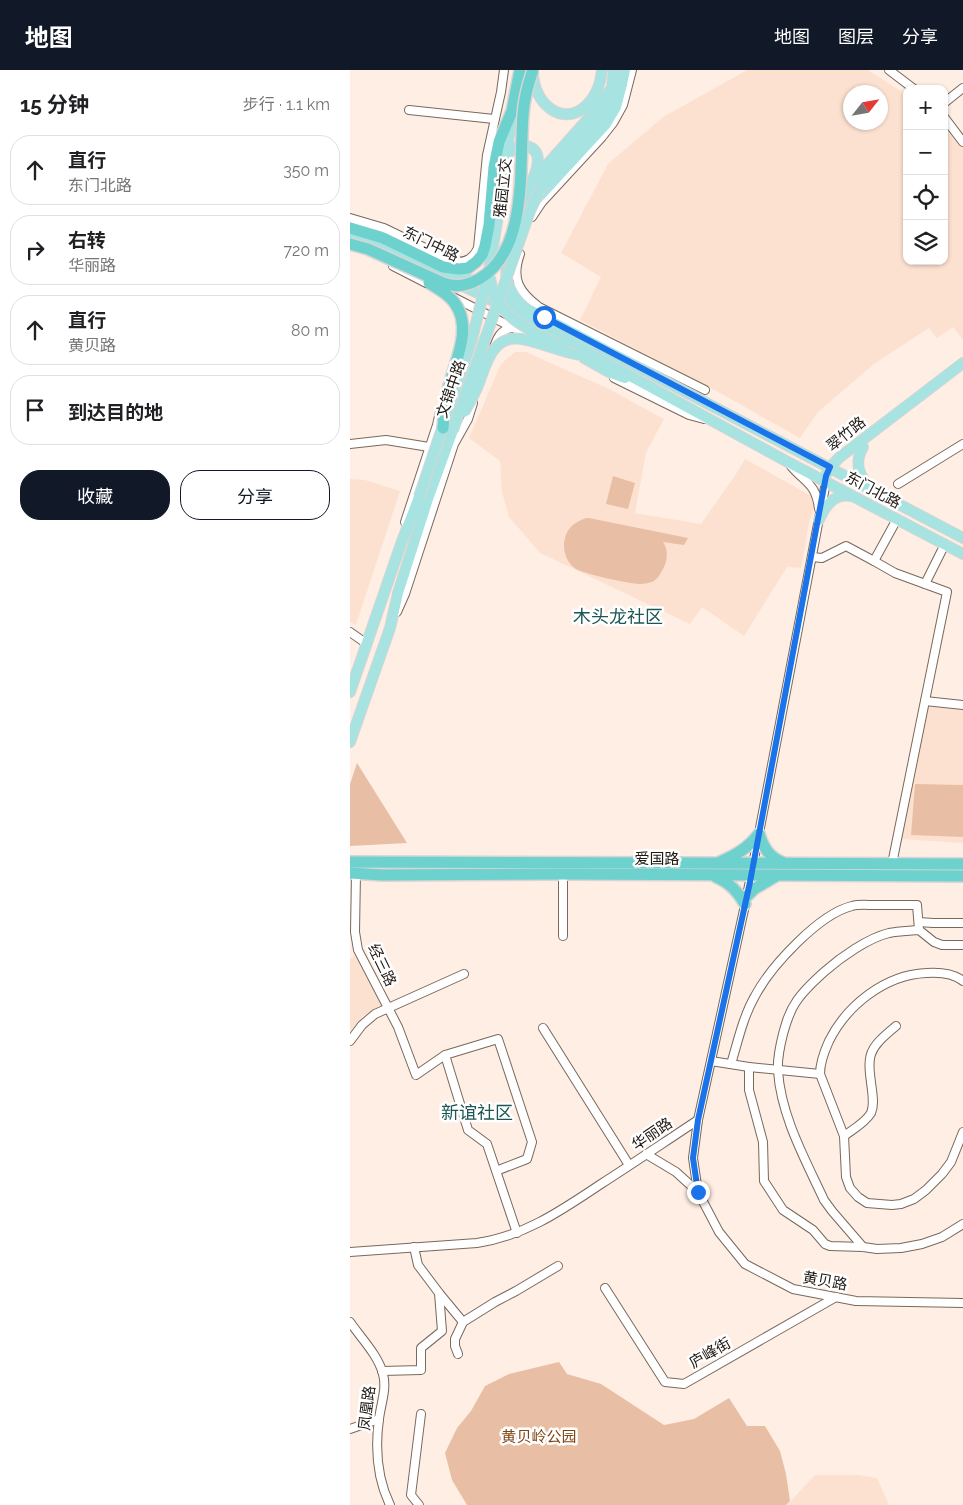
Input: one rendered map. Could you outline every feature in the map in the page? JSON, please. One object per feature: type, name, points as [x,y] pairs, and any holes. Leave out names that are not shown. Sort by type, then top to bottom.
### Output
[{"type":"highway","points":[[516,70],[516,86]]},
{"type":"highway","name":"文锦中路","points":[[512,111],[520,70]]},
{"type":"highway","name":"雅园立交","points":[[350,244],[368,249],[449,285],[469,284],[483,277],[496,266],[504,254],[517,224],[523,115],[533,70]]},
{"type":"highway","name":"雅园立交","points":[[443,266],[459,269],[468,268],[482,255],[489,225],[494,167],[499,142],[512,111]]},
{"type":"highway","name":"东门中路","points":[[350,228],[383,238],[443,266]]},
{"type":"highway","points":[[394,261],[449,296],[461,317],[463,328],[462,342],[449,388],[448,429]]},
{"type":"highway","points":[[759,834],[765,850],[771,857],[787,864]]},
{"type":"highway","points":[[759,834],[751,844],[714,869],[746,900],[754,889],[778,875]]},
{"type":"highway","name":"爱国路","points":[[752,870],[787,864],[963,864]]},
{"type":"highway","name":"爱国路","points":[[352,866],[382,875],[563,874],[714,869]]},
{"type":"highway","name":"爱国路","points":[[352,866],[714,869],[752,870],[778,875],[963,876]]},
{"type":"main road","points":[[533,70],[534,88],[545,106],[567,114],[581,109],[593,98],[597,91],[602,70]]},
{"type":"main road","points":[[517,224],[530,206],[606,124],[616,107],[617,86],[614,70]]},
{"type":"main road","name":"文锦中路","points":[[350,742],[390,628],[424,498],[530,211],[536,185],[553,171],[601,116],[612,101],[625,70]]},
{"type":"main road","points":[[524,307],[510,289],[506,275],[507,263],[517,224],[544,167],[617,86]]},
{"type":"main road","name":"文锦中路","points":[[448,429],[489,271],[512,111]]},
{"type":"main road","points":[[506,158],[509,152],[521,145],[535,152],[538,162],[536,185]]},
{"type":"main road","name":"东门中路","points":[[350,237],[370,242],[480,294]]},
{"type":"main road","name":"东门中路","points":[[443,266],[498,294]]},
{"type":"main road","points":[[489,271],[493,292],[508,316],[528,330],[576,357]]},
{"type":"main road","name":"东门北路","points":[[480,294],[786,461],[963,554]]},
{"type":"main road","name":"东门北路","points":[[498,294],[963,538]]},
{"type":"main road","points":[[448,429],[473,397],[492,351],[510,339],[525,340],[558,350],[618,376],[639,380]]},
{"type":"main road","name":"翠竹路","points":[[826,482],[828,472],[844,454],[963,363]]},
{"type":"main road","name":"翠竹路","points":[[832,468],[963,372]]},
{"type":"main road","points":[[863,447],[858,466],[863,479],[870,488]]},
{"type":"main road","points":[[819,516],[827,504],[840,496],[855,497]]},
{"type":"main road","name":"文锦中路","points":[[350,692],[402,544],[424,498]]},
{"type":"street","points":[[350,218],[384,228],[458,263],[470,259],[478,248],[487,156],[504,70]]},
{"type":"street","points":[[632,70],[623,105],[613,124],[535,211],[517,261],[516,270],[519,286],[530,300],[539,307],[705,390]]},
{"type":"street","points":[[889,70],[909,85]]},
{"type":"street","points":[[948,100],[963,88]]},
{"type":"street","points":[[408,110],[494,119]]},
{"type":"street","points":[[948,122],[963,142]]},
{"type":"street","points":[[350,249],[384,262],[688,415],[716,422]]},
{"type":"street","points":[[402,544],[406,517],[437,425],[445,387],[466,319],[466,310],[462,302]]},
{"type":"street","points":[[390,628],[405,594],[454,444],[468,419],[497,338],[502,332],[512,328]]},
{"type":"street","points":[[350,444],[386,440],[429,447]]},
{"type":"street","points":[[898,484],[963,444]]},
{"type":"street","points":[[786,461],[814,489],[818,502],[819,516]]},
{"type":"street","points":[[698,1120],[746,900],[826,482]]},
{"type":"street","points":[[874,561],[897,519]]},
{"type":"street","points":[[925,584],[945,544]]},
{"type":"street","points":[[812,557],[822,558],[846,546],[895,573],[947,592],[892,864]]},
{"type":"street","points":[[350,632],[367,644]]},
{"type":"street","points":[[925,701],[963,704]]},
{"type":"street","name":"经三路","points":[[352,866],[355,932],[358,950],[406,1045],[416,1075],[445,1055]]},
{"type":"street","points":[[563,874],[563,936]]},
{"type":"street","points":[[731,1064],[743,1023],[755,996],[772,970],[795,944],[820,923],[844,908],[854,905],[917,905],[919,926],[934,942],[963,945]]},
{"type":"street","points":[[863,1247],[824,1200],[790,1122],[781,1094],[777,1070],[786,1021],[795,1003],[809,986],[838,961],[876,937],[933,923],[963,922]]},
{"type":"street","points":[[350,955],[358,950]]},
{"type":"street","points":[[963,981],[954,975],[935,972],[917,973],[899,978],[865,997],[848,1012],[835,1028],[823,1053],[820,1066],[820,1074],[844,1136],[846,1177],[850,1188],[867,1203],[892,1206],[914,1198],[926,1190],[951,1162],[963,1132]]},
{"type":"street","points":[[350,1041],[362,1025],[375,1014],[464,974]]},
{"type":"street","points":[[844,1136],[868,1118],[871,1112],[874,1104],[868,1060],[876,1044],[896,1026]]},
{"type":"street","points":[[543,1028],[629,1166]]},
{"type":"street","points":[[496,1171],[527,1159],[532,1142],[498,1039],[445,1055],[468,1130],[487,1144],[496,1171],[517,1233]]},
{"type":"street","points":[[711,1061],[820,1074]]},
{"type":"street","points":[[749,1067],[749,1090],[763,1142],[764,1181],[783,1210],[812,1230],[825,1244],[830,1246],[878,1249],[900,1248],[922,1244],[942,1237],[963,1224]]},
{"type":"street","name":"华丽路","points":[[350,1252],[477,1243],[517,1233],[552,1216],[698,1120]]},
{"type":"street","name":"黄贝路","points":[[698,1120],[693,1158],[698,1192],[719,1232],[745,1264],[793,1289],[856,1301],[963,1303]]},
{"type":"street","name":"黄贝路","points":[[646,1154],[676,1172],[698,1192]]},
{"type":"street","points":[[414,1247],[418,1265],[463,1322]]},
{"type":"street","points":[[458,1354],[455,1339],[463,1322],[558,1266]]},
{"type":"street","name":"庐峰街","points":[[605,1288],[665,1382],[684,1384],[836,1297]]},
{"type":"street","points":[[382,1371],[421,1370],[421,1348],[442,1331],[439,1293]]},
{"type":"street","name":"凤凰路","points":[[350,1322],[375,1356],[382,1371],[385,1389],[379,1419],[378,1466],[390,1505]]},
{"type":"street","points":[[419,1505],[411,1495],[421,1414]]},
{"type":"street","points":[[350,1428],[379,1419]]},
{"type":"shaded area","points":[[747,70],[868,70],[903,92],[903,265],[948,265],[948,130],[963,147],[963,340],[953,327],[937,338],[929,328],[874,364],[818,412],[800,438],[720,393],[580,320],[601,277],[561,253],[608,164],[663,117]]},
{"type":"shaded area","points":[[515,352],[526,352],[609,389],[664,419],[646,453],[635,513],[701,524],[745,459],[817,499],[809,523],[801,568],[787,567],[744,636],[702,607],[690,624],[540,553],[509,517],[502,492],[500,461],[469,438],[501,364]]},
{"type":"shaded area","points":[[350,479],[365,480],[400,491],[356,625],[350,622]]},
{"type":"shaded area","points":[[925,707],[963,708],[963,843],[900,839]]},
{"type":"shaded area","points":[[355,956],[382,1006],[363,1016],[350,1032],[350,959]]},
{"type":"shaded area","points":[[815,1475],[858,1475],[877,1478],[889,1505],[787,1505]]},
{"type":"green space","points":[[613,476],[635,483],[628,509],[606,504]]},
{"type":"green space","points":[[586,518],[688,538],[684,545],[663,542],[667,551],[666,561],[658,578],[654,581],[634,584],[617,581],[576,569],[568,560],[564,550],[567,533],[573,525]]},
{"type":"green space","points":[[357,763],[407,843],[350,846],[350,784]]},
{"type":"green space","points":[[915,784],[963,785],[963,837],[911,835]]},
{"type":"green space","name":"黄贝岭公园","points":[[559,1362],[567,1374],[601,1384],[664,1425],[694,1419],[729,1398],[747,1426],[765,1426],[780,1451],[790,1501],[786,1505],[467,1505],[452,1480],[445,1453],[457,1428],[471,1411],[485,1386],[509,1374]]},
{"type":"district","name":"木头龙社区","points":[[618,616]]},
{"type":"district","name":"新谊社区","points":[[477,1112]]},
{"type":"route","points":[[544,317],[830,467],[826,476],[747,896],[698,1120],[693,1158],[698,1192]]}]
